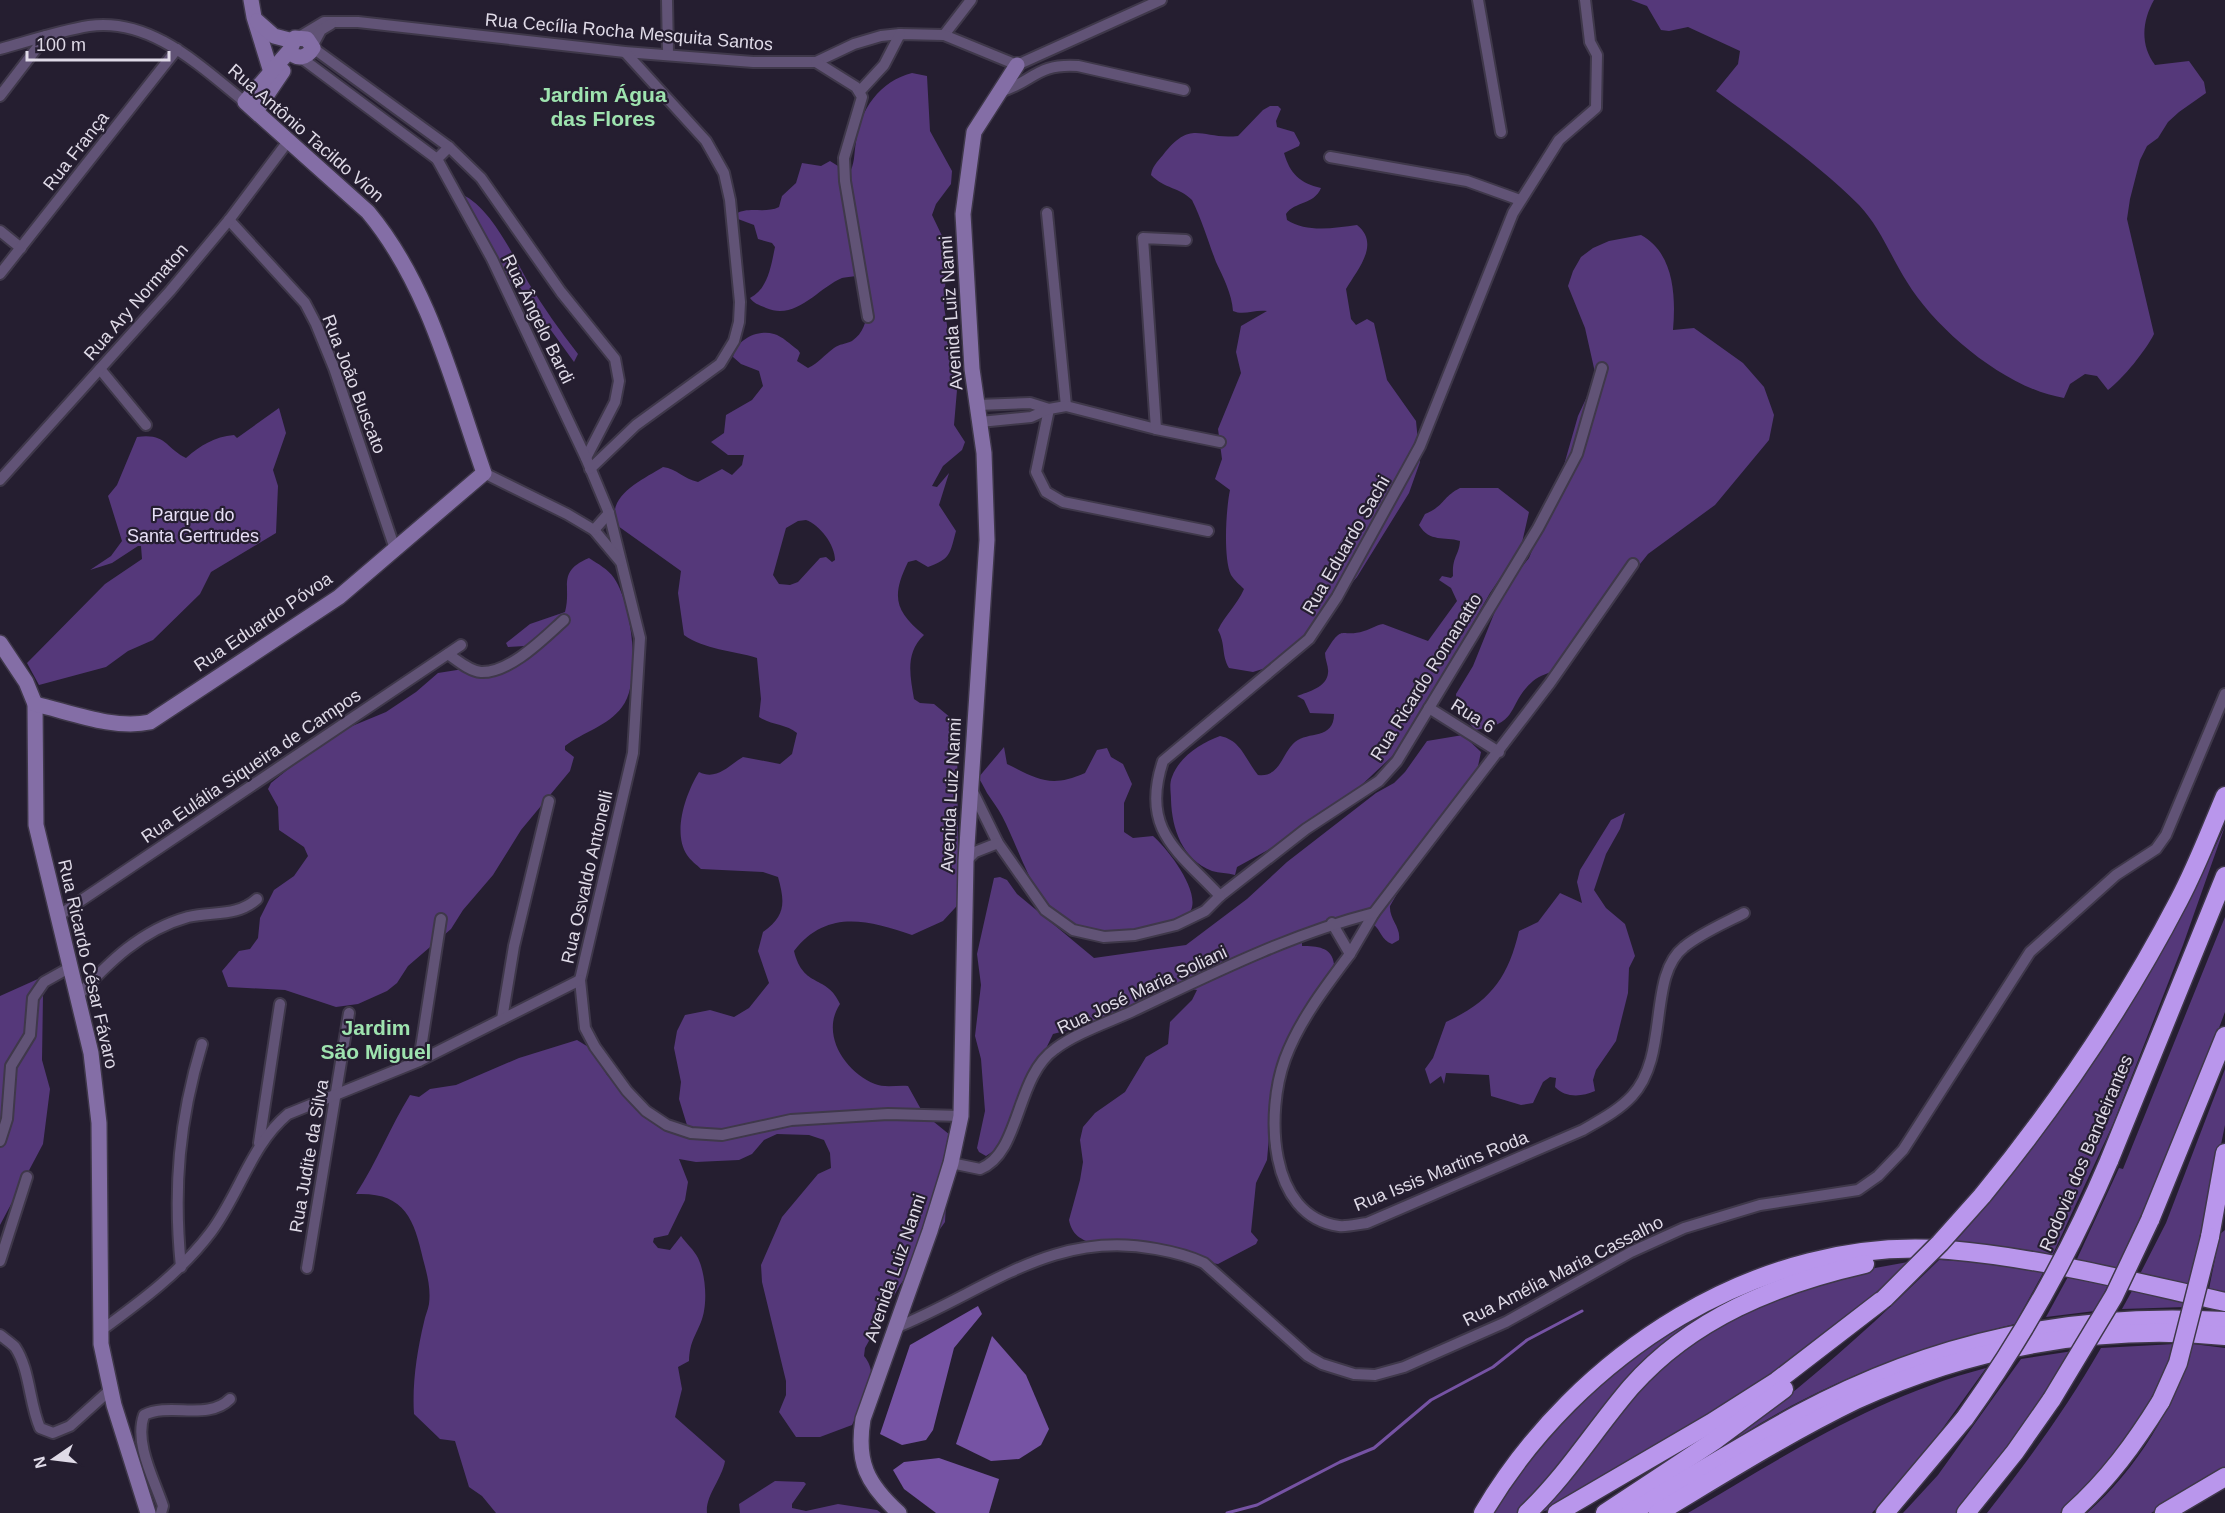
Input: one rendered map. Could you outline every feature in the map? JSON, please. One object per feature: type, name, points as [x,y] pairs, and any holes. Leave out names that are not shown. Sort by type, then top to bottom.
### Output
[{"type":"highway","points":[[1605,1513],[1714,1441],[1779,1393],[1852,1331],[1940,1243],[1982,1196],[2072,1079],[2129,990],[2180,899],[2225,796]]},
{"type":"highway","name":"Rodovia dos Bandeirantes","points":[[1886,1513],[1965,1418],[2019,1339],[2069,1251],[2109,1161],[2225,876]]},
{"type":"highway","points":[[1966,1513],[2015,1452],[2052,1399],[2114,1296],[2150,1220],[2225,1036]]},
{"type":"highway","points":[[2071,1513],[2108,1477],[2133,1446],[2161,1401],[2181,1353],[2210,1237],[2225,1153]]},
{"type":"highway","points":[[1483,1513],[1510,1472],[1557,1413],[1621,1356],[1689,1310],[1741,1285],[1804,1265],[1861,1254],[1948,1250],[2072,1269],[2225,1302]]},
{"type":"highway","points":[[1527,1513],[1567,1472],[1610,1413],[1647,1371],[1715,1318],[1791,1284],[1868,1264],[1936,1255],[1995,1257]]},
{"type":"highway","points":[[1557,1513],[1768,1387],[1805,1362],[1882,1300]]},
{"type":"highway","points":[[1630,1513],[1800,1413],[1864,1383],[1946,1353],[2043,1328],[2083,1322],[2160,1319],[2225,1321]]},
{"type":"highway","points":[[1658,1513],[1817,1420],[1857,1400],[1941,1368],[2006,1350],[2078,1337],[2158,1333],[2225,1336]]},
{"type":"highway","points":[[2164,1513],[2225,1477]]},
{"type":"street","points":[[251,0],[271,72]]},
{"type":"street","points":[[667,0],[669,54]]},
{"type":"street","points":[[944,35],[971,0]]},
{"type":"street","points":[[1017,65],[1161,0]]},
{"type":"street","points":[[1478,0],[1501,132]]},
{"type":"street","name":"Rua Eduardo Sachi","points":[[1220,896],[1172,847],[1161,829],[1156,803],[1158,776],[1163,761],[1309,639],[1337,597],[1420,446],[1501,241],[1520,200],[1564,135],[1590,116],[1598,103],[1597,55],[1590,42],[1585,0]]},
{"type":"street","points":[[254,17],[268,33],[299,48],[448,147],[481,178],[561,292],[615,359],[619,381],[615,402],[588,464]]},
{"type":"street","points":[[251,106],[271,72],[321,30],[336,21]]},
{"type":"street","name":"Rua Cecília Rocha Mesquita Santos","points":[[299,48],[316,24],[336,21],[625,52],[753,62],[816,62],[854,44],[900,33],[944,35],[1017,65]]},
{"type":"street","name":"Rua Antônio Tacildo Vion","points":[[0,49],[90,26],[113,26],[142,32],[177,49],[251,106],[368,212],[400,256],[439,343],[484,473]]},
{"type":"street","points":[[860,91],[885,65],[900,33]]},
{"type":"street","points":[[260,34],[274,44],[299,48],[437,159],[448,147]]},
{"type":"street","points":[[0,96],[46,36]]},
{"type":"street","points":[[251,106],[299,48]]},
{"type":"street","name":"Rua França","points":[[0,274],[177,49]]},
{"type":"street","points":[[588,464],[636,425],[720,364],[735,341],[740,322],[730,200],[724,173],[706,141],[625,52]]},
{"type":"street","points":[[816,62],[860,91],[862,106],[844,158],[845,181],[868,317]]},
{"type":"street","name":"Avenida Luiz Nanni","points":[[899,1513],[870,1481],[861,1461],[860,1438],[862,1419],[930,1231],[951,1163],[960,1116],[966,861],[987,540],[984,453],[972,369],[963,214],[971,141],[998,92],[1017,65]]},
{"type":"street","points":[[998,92],[1011,89],[1036,72],[1062,65],[1078,66],[1184,90]]},
{"type":"street","name":"Rua Ary Normaton","points":[[0,480],[229,220],[289,140]]},
{"type":"street","points":[[1330,157],[1467,181],[1520,200]]},
{"type":"street","name":"Rua Ângelo Bardi","points":[[437,159],[492,259],[588,464],[609,513],[622,563]]},
{"type":"street","points":[[1047,213],[1065,406]]},
{"type":"street","name":"Rua João Buscato","points":[[229,220],[304,303],[316,324],[395,549]]},
{"type":"street","points":[[0,231],[21,248]]},
{"type":"street","points":[[1156,429],[1143,238],[1186,240]]},
{"type":"street","name":"Rua Ricardo Romanatto","points":[[971,787],[998,843],[1045,910],[1073,930],[1104,938],[1135,935],[1176,925],[1205,911],[1220,896],[1306,829],[1379,781],[1397,761],[1538,528],[1577,454],[1602,368]]},
{"type":"street","points":[[100,369],[146,425]]},
{"type":"street","points":[[977,405],[1030,403],[1049,409]]},
{"type":"street","points":[[980,422],[1031,417],[1049,409],[1065,406],[1156,429],[1220,442]]},
{"type":"street","points":[[1049,409],[1036,472],[1046,492],[1063,502],[1208,531]]},
{"type":"street","points":[[484,473],[594,530],[622,563]]},
{"type":"street","name":"Rua Eduardo Póvoa","points":[[35,704],[136,725],[150,722],[339,597],[484,473]]},
{"type":"street","points":[[594,530],[609,513]]},
{"type":"street","name":"Rua Osvaldo Antonelli","points":[[622,563],[640,638],[633,753],[580,980],[585,1028],[595,1047],[627,1091],[646,1111],[668,1125],[691,1133],[722,1136],[791,1120],[888,1114],[960,1116]]},
{"type":"street","points":[[1332,923],[1350,954],[1374,913],[1550,684],[1633,564]]},
{"type":"street","points":[[448,654],[471,669],[480,672],[493,669],[527,653],[564,620]]},
{"type":"street","name":"Rua Ricardo César Fávaro","points":[[0,643],[26,682],[35,704],[36,825],[91,1053],[99,1123],[99,1332],[110,1390],[148,1513]]},
{"type":"street","name":"Rua Eulália Siqueira de Campos","points":[[58,916],[461,645]]},
{"type":"street","name":"Rua Amélia Maria Cassalho","points":[[895,1328],[937,1311],[995,1278],[1068,1250],[1097,1244],[1136,1245],[1193,1258],[1204,1263],[1308,1356],[1322,1364],[1354,1374],[1375,1375],[1404,1367],[1506,1322],[1631,1252],[1684,1228],[1760,1205],[1858,1190],[1878,1176],[1903,1150],[2030,952],[2107,881],[2156,849],[2166,836],[2225,694]]},
{"type":"street","name":"Rua 6","points":[[1429,708],[1499,752]]},
{"type":"street","points":[[502,1019],[514,946],[549,801]]},
{"type":"street","points":[[968,827],[989,825]]},
{"type":"street","points":[[966,861],[975,852],[998,843]]},
{"type":"street","points":[[77,997],[112,959],[132,943],[188,918],[241,911],[257,898]]},
{"type":"street","name":"Rua José Maria Soliani","points":[[951,1163],[980,1169],[998,1157],[1030,1077],[1055,1048],[1190,984],[1332,923],[1374,913]]},
{"type":"street","name":"Rua Issis Martins Roda","points":[[1350,954],[1320,996],[1292,1043],[1279,1084],[1276,1112],[1277,1151],[1290,1196],[1303,1210],[1339,1226],[1366,1224],[1583,1130],[1611,1114],[1632,1095],[1646,1075],[1655,1051],[1665,978],[1672,962],[1683,947],[1744,913]]},
{"type":"street","points":[[419,1060],[441,919]]},
{"type":"street","points":[[0,1141],[7,1119],[11,1066],[30,1035],[33,998],[44,982],[69,968]]},
{"type":"street","points":[[99,1332],[181,1267],[211,1232],[229,1206],[271,1128],[288,1114],[419,1060],[580,980]]},
{"type":"street","points":[[259,1147],[280,1004]]},
{"type":"street","name":"Rua Judite da Silva","points":[[307,1268],[349,1013]]},
{"type":"street","points":[[181,1267],[178,1234],[179,1141],[193,1073],[202,1044]]},
{"type":"street","points":[[0,1261],[27,1176]]},
{"type":"street","points":[[0,1335],[14,1347],[22,1365],[32,1410],[40,1428],[52,1433],[70,1426],[110,1390]]},
{"type":"street","points":[[161,1513],[163,1506],[142,1444],[141,1425],[144,1415],[155,1410],[215,1409],[230,1399]]},
{"type":"green space","points":[[1631,0],[2154,0],[2147,16],[2144,33],[2150,57],[2155,65],[2189,61],[2204,82],[2206,93],[2179,112],[2168,122],[2158,138],[2147,146],[2140,160],[2130,199],[2127,219],[2154,334],[2146,348],[2127,372],[2108,390],[2097,376],[2085,374],[2070,384],[2064,398],[2020,383],[1997,370],[1975,355],[1936,320],[1907,282],[1873,223],[1843,189],[1716,91],[1738,64],[1740,51],[1688,27],[1669,31],[1661,30],[1647,6]]},
{"type":"green space","points":[[912,73],[927,76],[930,131],[952,171],[951,184],[936,204],[932,215],[944,240],[947,255],[944,306],[957,390],[954,425],[965,442],[962,450],[943,466],[932,486],[937,487],[949,473],[939,505],[956,531],[951,550],[941,561],[928,567],[916,560],[908,562],[898,594],[902,611],[924,635],[911,657],[910,673],[914,699],[920,703],[934,704],[957,723],[958,860],[966,896],[943,921],[912,935],[879,925],[848,922],[820,929],[794,951],[803,971],[829,988],[840,1004],[833,1027],[834,1039],[845,1061],[854,1071],[875,1084],[908,1086],[923,1113],[950,1135],[945,1222],[900,1285],[865,1348],[864,1356],[869,1364],[871,1381],[852,1425],[820,1437],[796,1437],[779,1412],[786,1395],[786,1381],[762,1282],[761,1265],[782,1217],[818,1174],[831,1168],[830,1153],[824,1140],[809,1135],[777,1134],[764,1140],[752,1154],[739,1160],[696,1162],[679,1159],[688,1182],[685,1200],[668,1235],[654,1238],[653,1242],[658,1248],[670,1250],[681,1236],[696,1255],[703,1273],[705,1299],[703,1315],[691,1345],[689,1361],[678,1367],[682,1389],[675,1417],[725,1461],[711,1494],[707,1513],[496,1513],[482,1496],[469,1487],[455,1441],[440,1439],[414,1414],[416,1368],[421,1333],[429,1304],[429,1292],[420,1244],[411,1220],[396,1203],[372,1195],[356,1194],[410,1095],[419,1097],[430,1089],[456,1085],[519,1058],[577,1040],[590,1048],[607,1075],[634,1100],[690,1135],[679,1099],[681,1082],[674,1048],[677,1031],[685,1015],[710,1010],[734,1017],[749,1008],[769,983],[758,951],[763,932],[776,920],[782,908],[778,877],[763,872],[701,869],[688,857],[683,846],[682,813],[699,772],[712,775],[728,768],[743,757],[780,764],[792,754],[797,733],[759,717],[761,699],[757,658],[710,647],[684,635],[678,593],[681,571],[618,526],[615,516],[616,506],[627,491],[663,467],[698,482],[722,469],[732,475],[742,465],[744,455],[728,455],[711,442],[724,433],[726,415],[752,400],[763,386],[759,371],[741,364],[733,357],[738,346],[748,337],[761,333],[777,335],[798,350],[800,353],[797,361],[808,368],[836,347],[852,341],[863,329],[866,315],[864,284],[856,276],[842,278],[806,302],[787,310],[777,311],[753,302],[750,298],[765,283],[775,247],[772,243],[758,239],[754,225],[738,219],[736,214],[779,207],[782,196],[796,183],[802,163],[821,166],[830,161],[846,171],[851,170],[858,130],[867,108],[881,90]],"holes":[[[806,520],[830,542],[835,560],[832,562],[826,557],[820,558],[798,582],[790,585],[779,584],[773,575],[786,528],[798,521]]]},
{"type":"green space","points":[[1270,106],[1278,106],[1281,109],[1276,121],[1277,127],[1294,132],[1300,143],[1299,146],[1284,153],[1289,167],[1302,180],[1321,188],[1314,197],[1290,210],[1286,214],[1287,220],[1312,228],[1357,225],[1364,232],[1367,240],[1365,257],[1346,289],[1351,319],[1356,325],[1367,319],[1374,323],[1387,380],[1416,421],[1420,462],[1409,493],[1357,577],[1285,662],[1253,672],[1229,668],[1218,630],[1244,589],[1235,581],[1228,567],[1226,521],[1230,490],[1215,479],[1222,459],[1218,429],[1241,373],[1236,352],[1241,326],[1267,311],[1241,313],[1233,311],[1227,286],[1192,200],[1151,175],[1157,162],[1182,137],[1197,133],[1238,136],[1263,110]]},
{"type":"green space","points":[[458,193],[469,198],[479,207],[499,231],[540,301],[578,354],[574,362],[516,282],[506,285]]},
{"type":"green space","points":[[1641,235],[1652,243],[1666,264],[1673,290],[1673,330],[1694,328],[1743,363],[1764,387],[1774,415],[1769,440],[1715,505],[1648,554],[1557,668],[1533,681],[1511,712],[1500,723],[1475,730],[1457,708],[1456,694],[1473,666],[1504,589],[1529,558],[1558,486],[1578,416],[1596,377],[1585,328],[1568,286],[1573,271],[1581,257],[1593,248],[1609,241]]},
{"type":"green space","name":"Parque do Santa Gertrudes","points":[[279,408],[286,433],[273,470],[278,486],[276,533],[211,572],[200,594],[153,640],[128,651],[106,667],[39,685],[27,663],[105,584],[142,559],[141,546],[138,546],[112,563],[90,570],[111,556],[122,541],[108,496],[117,485],[137,437],[147,436],[160,439],[186,458],[214,440],[234,435],[237,438]]},
{"type":"green space","points":[[1460,488],[1498,488],[1529,512],[1521,547],[1490,593],[1402,747],[1353,793],[1275,846],[1237,867],[1235,875],[1212,871],[1202,866],[1186,851],[1174,822],[1170,788],[1175,770],[1185,757],[1198,747],[1220,736],[1238,746],[1258,775],[1265,775],[1276,769],[1295,742],[1330,728],[1334,714],[1310,713],[1304,700],[1297,696],[1321,685],[1327,678],[1325,653],[1339,634],[1356,633],[1383,624],[1428,641],[1457,601],[1451,588],[1439,580],[1442,576],[1451,578],[1453,576],[1460,541],[1433,537],[1423,531],[1419,525],[1425,514]]},
{"type":"green space","points":[[589,558],[612,575],[626,606],[633,662],[628,695],[622,707],[610,719],[565,746],[565,750],[574,757],[570,771],[521,830],[493,875],[463,910],[451,929],[408,966],[397,983],[387,991],[358,1004],[336,1007],[285,990],[228,987],[222,971],[239,951],[250,949],[258,938],[260,918],[274,890],[294,876],[308,856],[304,847],[279,830],[278,807],[268,789],[271,783],[318,745],[345,729],[386,712],[416,692],[438,673],[495,664],[522,652],[525,646],[508,647],[506,643],[530,624],[565,612],[569,574],[579,563]]},
{"type":"green space","points":[[1463,735],[1481,752],[1477,771],[1425,845],[1390,906],[1399,940],[1392,944],[1373,924],[1357,921],[1326,930],[1302,943],[1302,946],[1318,947],[1327,951],[1333,958],[1334,964],[1297,1025],[1272,1103],[1267,1160],[1256,1183],[1251,1232],[1258,1240],[1256,1244],[1218,1264],[1095,1244],[1078,1236],[1072,1230],[1069,1220],[1083,1162],[1080,1140],[1083,1127],[1095,1113],[1125,1092],[1146,1057],[1168,1044],[1170,1022],[1192,1000],[1197,990],[1190,989],[1115,1018],[1053,1034],[998,1148],[986,1156],[979,1152],[977,1148],[985,1111],[981,1059],[975,1036],[981,985],[977,954],[994,878],[1000,877],[1007,880],[1017,894],[1094,958],[1186,945],[1247,899],[1287,862],[1376,793],[1394,783],[1405,772],[1427,741]]},
{"type":"green space","points":[[1004,747],[1007,764],[1037,778],[1054,781],[1073,778],[1085,773],[1097,750],[1107,748],[1111,757],[1123,764],[1132,784],[1124,803],[1124,832],[1133,838],[1153,836],[1174,859],[1187,881],[1193,902],[1191,910],[1185,917],[1148,931],[1106,936],[1080,929],[1053,912],[1035,887],[1002,816],[978,778]]},
{"type":"green space","points":[[1625,813],[1620,829],[1606,854],[1594,890],[1606,908],[1625,924],[1635,956],[1629,968],[1628,993],[1616,1041],[1596,1070],[1593,1080],[1595,1091],[1569,1095],[1559,1091],[1555,1087],[1556,1078],[1550,1077],[1543,1082],[1533,1103],[1521,1105],[1491,1096],[1489,1075],[1446,1073],[1444,1084],[1441,1076],[1430,1084],[1425,1069],[1433,1058],[1446,1022],[1474,1006],[1495,987],[1515,948],[1519,931],[1538,922],[1560,893],[1582,903],[1577,882],[1580,870],[1611,820]]},
{"type":"green space","points":[[2225,826],[2183,945],[2113,1124],[2052,1256],[1954,1243],[2034,1146],[2071,1096],[2105,1044],[2169,938]]},
{"type":"green space","points":[[2225,917],[2225,1012],[2166,1168],[2116,1269],[2077,1259],[2119,1168],[2123,1169]]},
{"type":"green space","points":[[58,970],[43,995],[42,1060],[50,1089],[43,1144],[0,1225],[0,996]]},
{"type":"green space","points":[[2225,1069],[2225,1125],[2192,1285],[2140,1274],[2166,1223]]},
{"type":"green space","points":[[2225,1230],[2225,1292],[2209,1289],[2220,1234]]},
{"type":"green space","points":[[1939,1260],[1989,1262],[2044,1271],[2015,1324],[1907,1355],[1872,1368],[1804,1399],[1739,1437],[1737,1435],[1841,1351]]},
{"type":"green space","points":[[1908,1262],[1841,1322],[1769,1376],[1575,1497],[1553,1508],[1532,1513],[1643,1379],[1736,1312],[1842,1274]]},
{"type":"green space","points":[[2069,1275],[2109,1283],[2095,1311],[2046,1317]]},
{"type":"green space","points":[[2133,1289],[2187,1300],[2186,1307],[2122,1309]]},
{"type":"green space","points":[[1735,1298],[1685,1334],[1520,1513],[1492,1513],[1547,1438],[1567,1415],[1604,1380],[1646,1349]]},
{"type":"green space","points":[[2175,1344],[2153,1397],[2137,1428],[2101,1472],[2060,1513],[1987,1513],[2047,1433],[2101,1348]]},
{"type":"green space","points":[[2193,1344],[2225,1348],[2225,1470],[2151,1513],[2087,1513],[2122,1477],[2152,1436],[2175,1391]]},
{"type":"green space","points":[[2073,1351],[2021,1432],[1957,1513],[1903,1513],[1938,1475],[2021,1359]]},
{"type":"green space","points":[[1986,1368],[1922,1457],[1872,1513],[1688,1513],[1796,1449],[1869,1411],[1945,1380]]},
{"type":"green space","points":[[775,1481],[806,1484],[792,1504],[792,1508],[806,1511],[838,1504],[877,1510],[881,1513],[740,1513],[739,1504]]},
{"type":"shaded area","points":[[978,1306],[982,1314],[954,1348],[933,1430],[926,1440],[902,1445],[880,1434],[910,1345]]},
{"type":"shaded area","points":[[992,1336],[1026,1375],[1049,1429],[1041,1445],[1019,1459],[991,1461],[956,1444]]},
{"type":"shaded area","points":[[939,1458],[999,1479],[989,1513],[936,1513],[904,1489],[893,1470],[904,1462]]},
{"type":"waterway","points":[[1227,1513],[1257,1505],[1340,1462],[1374,1448],[1431,1400],[1493,1367],[1527,1340],[1582,1311]]},
{"type":"district","name":"Jardim Água das Flores","points":[[603,106]]},
{"type":"district","name":"Jardim São Miguel","points":[[376,1039]]}]
